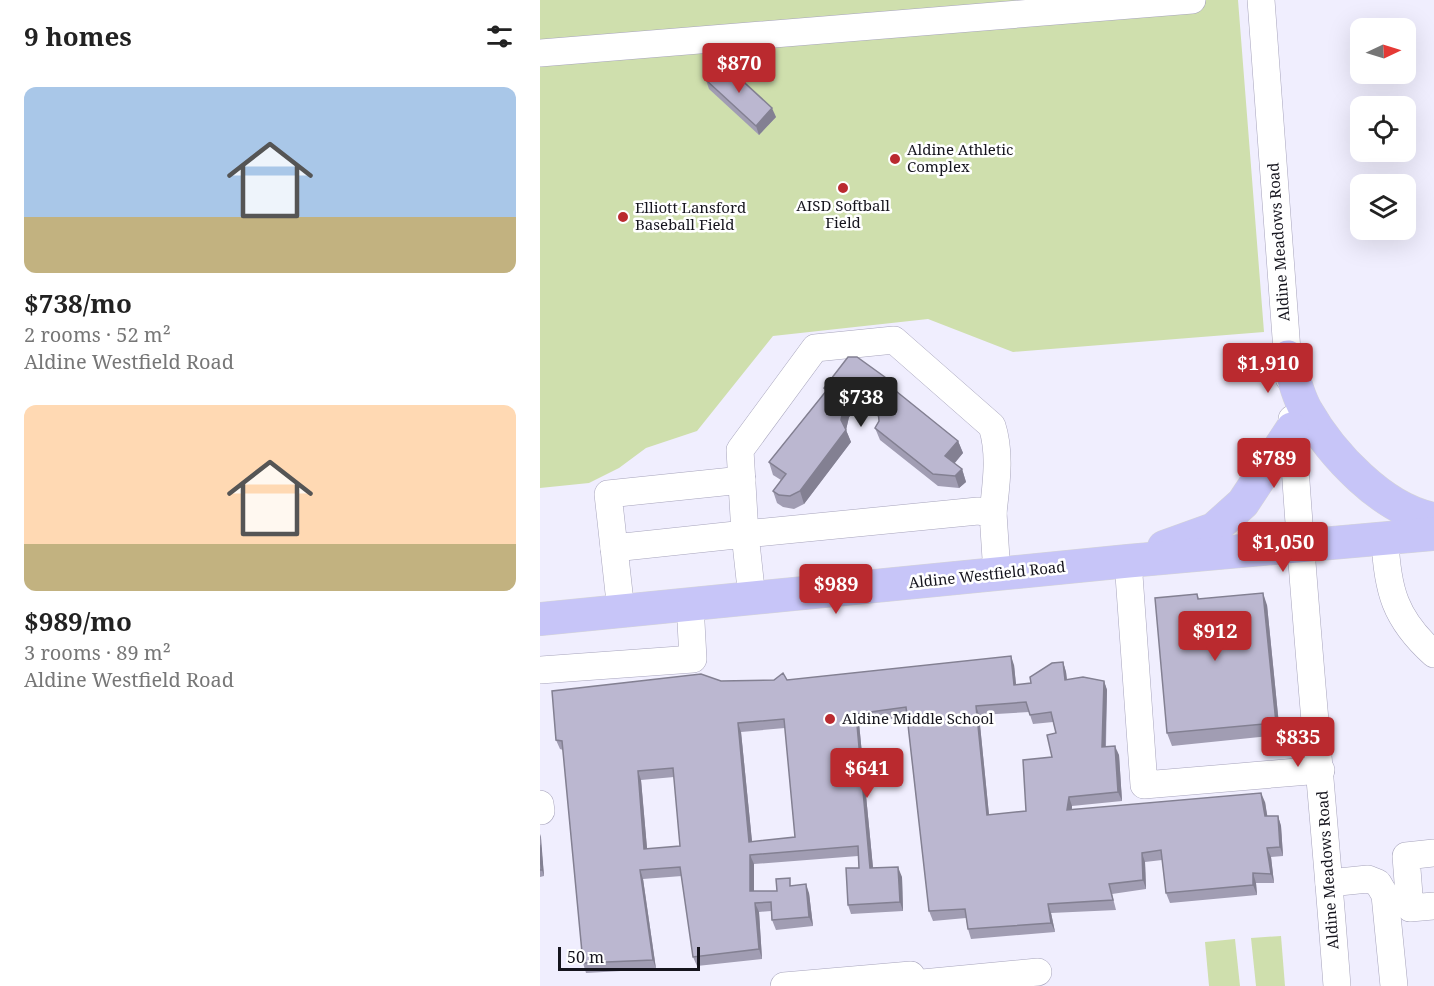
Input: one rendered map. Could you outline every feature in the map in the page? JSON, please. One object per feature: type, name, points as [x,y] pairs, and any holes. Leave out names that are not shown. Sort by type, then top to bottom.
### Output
[{"type":"main road","points":[[1288,357],[1306,409],[1334,449],[1364,482],[1416,515],[1434,519]]},
{"type":"main road","points":[[1128,561],[1214,528],[1243,502],[1292,429]]},
{"type":"main road","name":"Aldine Westfield Road","points":[[540,619],[1128,561],[1434,534]]},
{"type":"street","points":[[540,53],[1192,0]]},
{"type":"street","name":"Aldine Meadows Road","points":[[1261,0],[1300,546],[1321,770],[1337,986]]},
{"type":"street","points":[[752,598],[745,534],[740,450],[815,348],[894,340],[992,426],[997,478],[993,513],[997,574]]},
{"type":"street","points":[[621,611],[608,494],[742,480]]},
{"type":"street","points":[[614,548],[978,511],[993,513]]},
{"type":"street","points":[[1385,538],[1388,578],[1399,614],[1413,636],[1434,654]]},
{"type":"street","points":[[1128,561],[1144,785],[1321,770]]},
{"type":"street","points":[[540,670],[693,659],[690,604]]},
{"type":"street","points":[[540,804],[541,811]]},
{"type":"street","points":[[1434,853],[1406,856],[1410,908],[1434,906]]},
{"type":"street","points":[[1329,883],[1368,879],[1378,883],[1408,883]]},
{"type":"street","points":[[1378,883],[1385,895],[1394,986]]},
{"type":"street","points":[[784,986],[911,975],[912,985],[1038,972]]},
{"type":"green space","name":"Aldine Athletic Complex","points":[[540,0],[1238,0],[1264,332],[1013,352],[928,319],[773,336],[697,431],[646,448],[619,468],[589,483],[540,488]]},
{"type":"green space","points":[[1281,936],[1285,986],[1256,986],[1251,938]]},
{"type":"green space","points":[[1235,939],[1240,986],[1209,986],[1205,942]]},
{"type":"building","points":[[722,62],[772,108],[756,126],[706,80]]},
{"type":"building","points":[[848,357],[857,357],[889,380],[886,383],[958,441],[945,456],[962,469],[955,476],[933,474],[875,428],[879,421],[878,409],[868,399],[861,397],[851,399],[844,405],[841,420],[846,430],[800,491],[790,496],[779,495],[773,491],[786,474],[769,462],[827,390],[824,388]]},
{"type":"building","points":[[1263,593],[1276,723],[1167,733],[1155,598],[1197,594],[1198,599]]},
{"type":"building","points":[[1011,656],[1014,685],[1031,683],[1030,677],[1052,663],[1063,662],[1065,680],[1083,677],[1104,681],[1102,747],[1115,746],[1118,792],[1069,797],[1067,810],[1261,793],[1265,816],[1278,816],[1280,847],[1267,848],[1271,874],[1253,873],[1253,885],[1166,893],[1161,850],[1142,853],[1143,880],[1109,884],[1113,900],[1048,904],[1051,923],[968,929],[965,909],[929,911],[906,707],[856,714],[870,868],[898,867],[900,902],[848,905],[846,868],[859,868],[858,846],[750,855],[750,891],[777,891],[776,879],[790,878],[790,886],[806,884],[809,917],[772,920],[771,902],[755,903],[759,949],[693,957],[680,867],[640,870],[653,960],[583,963],[562,741],[556,740],[552,691],[701,674],[721,681],[774,680],[783,673],[787,680]],"holes":[[[1026,702],[1030,715],[1051,712],[1056,733],[1047,735],[1052,757],[1023,760],[1026,811],[987,815],[976,706]],[[784,719],[795,837],[749,842],[738,723]],[[673,768],[680,846],[644,849],[638,771]]]},
{"type":"building","points":[[540,845],[542,870],[540,870]]},
{"type":"place","name":"Aldine Athletic Complex","points":[[895,159]]},
{"type":"place","name":"AISD Softball Field","points":[[843,188]]},
{"type":"place","name":"Elliott Lansford Baseball Field","points":[[623,217]]},
{"type":"place","name":"Aldine Middle School","points":[[830,719]]}]
